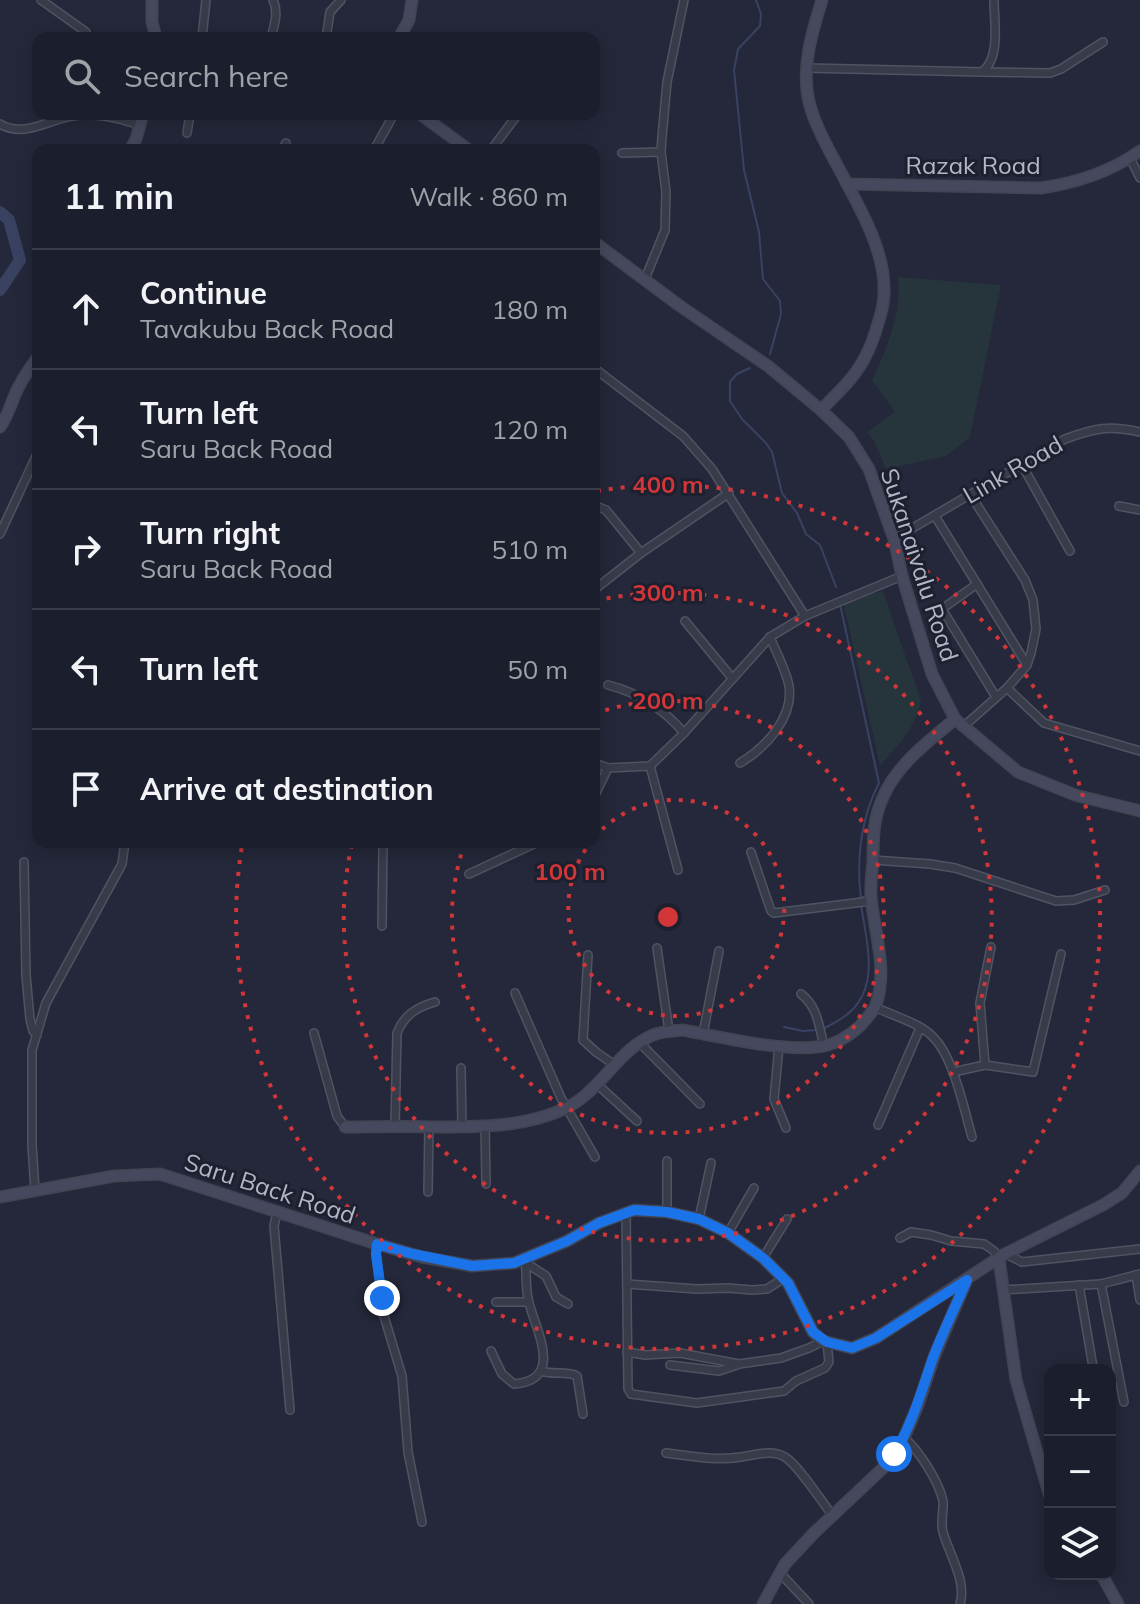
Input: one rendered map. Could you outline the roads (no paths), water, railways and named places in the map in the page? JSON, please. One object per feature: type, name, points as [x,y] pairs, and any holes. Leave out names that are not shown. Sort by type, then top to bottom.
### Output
[{"type":"main road","points":[[152,0],[154,32]]},
{"type":"main road","points":[[402,32],[409,20],[412,0]]},
{"type":"main road","points":[[821,410],[848,382],[870,350],[882,311],[884,289],[881,260],[809,103],[807,68],[810,42],[822,0]]},
{"type":"main road","points":[[133,144],[141,120]]},
{"type":"main road","points":[[428,120],[461,144]]},
{"type":"main road","name":"Razak Road","points":[[847,184],[1041,188],[1094,175],[1140,151]]},
{"type":"main road","name":"Sukanaivalu Road","points":[[600,246],[768,366],[849,437],[869,469],[894,539],[932,674],[959,723],[1018,772],[1075,795],[1140,811]]},
{"type":"main road","points":[[0,427],[32,365]]},
{"type":"main road","points":[[345,1127],[462,1127],[523,1122],[568,1108],[598,1085],[640,1043],[669,1031],[683,1030],[779,1046],[824,1046],[847,1036],[875,1007],[881,970],[863,901],[873,860],[872,835],[884,794],[921,747],[959,723]]},
{"type":"main road","points":[[825,1341],[852,1348],[876,1338],[1002,1256],[1122,1193],[1140,1171]]},
{"type":"main road","name":"Saru Back Road","points":[[0,1197],[114,1176],[160,1174],[377,1244],[472,1266],[525,1261],[599,1223],[634,1210],[667,1212],[699,1219],[728,1233],[763,1258],[784,1278],[813,1332],[825,1341]]},
{"type":"main road","points":[[1002,1256],[1003,1290],[1016,1380],[1044,1476]]},
{"type":"main road","points":[[763,1604],[785,1564],[894,1454],[904,1438],[938,1346],[967,1280]]},
{"type":"main road","points":[[1105,1580],[1118,1604]]},
{"type":"street","points":[[41,0],[86,32]]},
{"type":"street","points":[[203,32],[206,0]]},
{"type":"street","points":[[272,32],[276,16],[273,0]]},
{"type":"street","points":[[327,32],[330,12],[341,0]]},
{"type":"street","points":[[645,279],[665,230],[666,192],[661,152],[667,82],[684,0]]},
{"type":"street","points":[[982,72],[992,61],[994,0]]},
{"type":"street","points":[[807,68],[1050,73],[1103,42]]},
{"type":"street","points":[[0,124],[21,130],[56,120]]},
{"type":"street","points":[[187,133],[189,120]]},
{"type":"street","points":[[377,144],[391,120]]},
{"type":"street","points":[[496,144],[514,120]]},
{"type":"street","points":[[622,153],[661,152]]},
{"type":"street","points":[[1130,158],[1140,178]]},
{"type":"street","points":[[600,373],[683,436],[712,469],[805,616]]},
{"type":"street","name":"Link Road","points":[[894,539],[1065,439],[1094,428],[1140,432]]},
{"type":"street","points":[[0,534],[32,465]]},
{"type":"street","points":[[1022,465],[1070,551]]},
{"type":"street","points":[[600,585],[729,493]]},
{"type":"street","points":[[959,723],[1007,688],[1027,665],[1036,629],[1033,600],[1025,580],[970,494]]},
{"type":"street","points":[[1119,506],[1140,510]]},
{"type":"street","points":[[600,508],[606,510],[641,553]]},
{"type":"street","points":[[935,516],[1027,665]]},
{"type":"street","points":[[600,765],[608,768],[650,766],[684,733],[770,637],[805,616],[902,576]]},
{"type":"street","points":[[977,584],[942,607],[996,697]]},
{"type":"street","points":[[685,621],[732,678]]},
{"type":"street","points":[[740,763],[769,740],[789,705],[789,685],[770,637]]},
{"type":"street","points":[[608,685],[653,704],[684,733]]},
{"type":"street","points":[[1007,688],[1044,723],[1140,751]]},
{"type":"street","points":[[650,766],[678,870]]},
{"type":"street","points":[[600,785],[608,768]]},
{"type":"street","points":[[35,1191],[32,1050],[46,1003],[122,864],[124,848]]},
{"type":"street","points":[[382,926],[383,848]]},
{"type":"street","points":[[469,874],[525,848]]},
{"type":"street","points":[[751,852],[774,913],[863,901]]},
{"type":"street","points":[[873,860],[955,868],[1056,901],[1074,900],[1105,890]]},
{"type":"street","points":[[24,862],[26,975],[30,1019],[37,1035]]},
{"type":"street","points":[[985,1065],[980,1003],[991,947]]},
{"type":"street","points":[[657,948],[669,1031]]},
{"type":"street","points":[[703,1034],[719,951]]},
{"type":"street","points":[[953,1072],[985,1065],[1033,1072],[1061,954]]},
{"type":"street","points":[[588,955],[583,1040],[616,1066]]},
{"type":"street","points":[[515,993],[561,1098],[595,1157]]},
{"type":"street","points":[[801,994],[815,1008],[824,1046]]},
{"type":"street","points":[[395,1127],[397,1033],[401,1023],[419,1006],[435,1002]]},
{"type":"street","points":[[875,1007],[933,1036],[953,1072],[972,1137]]},
{"type":"street","points":[[878,1125],[920,1028]]},
{"type":"street","points":[[314,1033],[337,1116],[345,1127]]},
{"type":"street","points":[[640,1043],[700,1104]]},
{"type":"street","points":[[779,1046],[774,1099],[786,1128]]},
{"type":"street","points":[[461,1068],[462,1127]]},
{"type":"street","points":[[598,1085],[637,1121]]},
{"type":"street","points":[[485,1126],[486,1184]]},
{"type":"street","points":[[428,1192],[429,1127]]},
{"type":"street","points":[[667,1161],[667,1212]]},
{"type":"street","points":[[699,1219],[711,1163]]},
{"type":"street","points":[[728,1233],[754,1188]]},
{"type":"street","points":[[277,1212],[274,1226],[290,1410]]},
{"type":"street","points":[[626,1213],[628,1389],[631,1394],[678,1401],[713,1402],[784,1391],[796,1381],[825,1368],[829,1362],[825,1341],[781,1358],[739,1364],[719,1371],[670,1365]]},
{"type":"street","points":[[763,1258],[787,1219]]},
{"type":"street","points":[[900,1238],[911,1232],[984,1244],[1002,1256],[1022,1262],[1140,1249]]},
{"type":"street","points":[[377,1244],[384,1316],[402,1376],[408,1452],[422,1522]]},
{"type":"street","points":[[491,1351],[502,1374],[514,1384],[532,1380],[541,1371],[541,1341],[528,1302],[525,1261]]},
{"type":"street","points":[[525,1261],[546,1276],[556,1297],[568,1304]]},
{"type":"street","points":[[1003,1290],[1101,1284],[1138,1275],[1140,1300]]},
{"type":"street","points":[[627,1284],[752,1290],[767,1289],[784,1278]]},
{"type":"street","points":[[1101,1284],[1124,1402]]},
{"type":"street","points":[[1079,1285],[1092,1364]]},
{"type":"street","points":[[496,1302],[528,1302]]},
{"type":"street","points":[[627,1352],[645,1355],[680,1353],[739,1364]]},
{"type":"street","points":[[541,1371],[577,1376],[583,1414]]},
{"type":"street","points":[[904,1438],[920,1455],[941,1497],[942,1529],[961,1585],[960,1604]]},
{"type":"street","points":[[666,1453],[707,1458],[737,1458],[768,1452],[784,1456],[833,1516]]},
{"type":"street","points":[[780,1573],[809,1604]]},
{"type":"waterway","points":[[756,0],[761,14],[760,26],[738,49],[734,70],[744,170],[759,232],[763,279],[780,301],[781,314],[770,354]]},
{"type":"waterway","points":[[0,212],[9,220],[20,260],[0,290]]},
{"type":"waterway","points":[[750,368],[737,374],[730,382],[730,401],[772,452],[782,493],[797,513],[806,534],[820,545],[836,587]]},
{"type":"waterway","points":[[840,604],[879,783],[861,839],[861,898]]},
{"type":"waterway","points":[[823,1029],[857,1005],[868,979],[868,949],[861,904]]},
{"type":"waterway","points":[[784,1027],[817,1030]]}]
